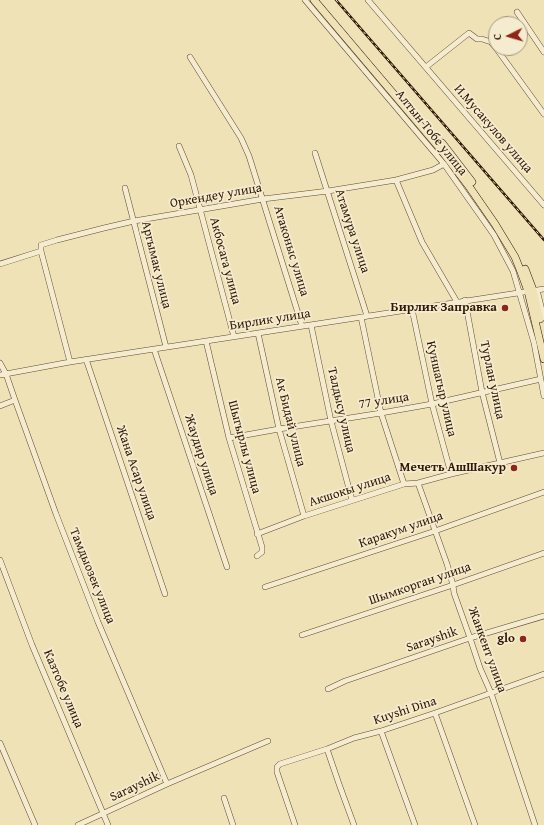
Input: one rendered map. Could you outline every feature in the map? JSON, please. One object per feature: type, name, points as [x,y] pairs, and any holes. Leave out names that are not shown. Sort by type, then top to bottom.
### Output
[{"type":"highway","points":[[314,0],[442,151],[495,224],[515,257],[521,272],[533,290],[544,359]]},
{"type":"highway","points":[[321,0],[446,148],[499,221],[526,270],[533,290],[544,337]]},
{"type":"street","name":"Алтын Тобе улица","points":[[306,0],[444,164],[494,235],[513,271],[520,292],[534,343],[544,396]]},
{"type":"street","name":"И.Мусакулов улица","points":[[368,0],[544,205]]},
{"type":"street","points":[[517,12],[544,52]]},
{"type":"street","points":[[426,67],[469,33],[478,39],[488,41]]},
{"type":"street","points":[[502,56],[544,114]]},
{"type":"street","name":"Атаконыс улица","points":[[190,57],[242,138],[263,199],[302,326]]},
{"type":"street","name":"Акбосага улица","points":[[179,146],[191,175],[234,336]]},
{"type":"street","name":"Атамура улица","points":[[315,153],[367,316]]},
{"type":"street","name":"Оркендеу улица","points":[[0,264],[41,251],[41,245],[52,241],[134,221],[263,199],[328,191],[396,180],[433,170],[444,164]]},
{"type":"street","points":[[396,180],[422,242],[457,302]]},
{"type":"street","name":"Аргымак улица","points":[[125,188],[166,347]]},
{"type":"street","points":[[41,251],[70,362]]},
{"type":"street","name":"Бирлик улица","points":[[3,374],[86,359],[544,289]]},
{"type":"street","points":[[533,290],[544,318]]},
{"type":"street","name":"Турлан улица","points":[[465,300],[482,392],[500,463]]},
{"type":"street","name":"Куншагыр улица","points":[[412,309],[432,404],[451,474]]},
{"type":"street","points":[[361,317],[381,413],[404,484]]},
{"type":"street","name":"Талдысу улица","points":[[311,325],[331,421],[352,500]]},
{"type":"street","name":"Ак Бидай улица","points":[[258,333],[278,429],[304,516]]},
{"type":"street","name":"Шыгырлы улица","points":[[206,341],[229,438],[260,540],[262,550],[257,556]]},
{"type":"street","name":"Жаудир улица","points":[[154,349],[227,567]]},
{"type":"street","name":"Жана Асар улица","points":[[86,359],[165,594]]},
{"type":"street","name":"Тамдыозек улица","points":[[0,363],[95,615],[166,784]]},
{"type":"street","name":"77 улица","points":[[229,438],[432,404],[541,379]]},
{"type":"street","points":[[0,406],[14,400]]},
{"type":"street","name":"Акшокы улица","points":[[257,534],[304,516],[404,484],[418,483],[544,453]]},
{"type":"street","name":"Жанкент улица","points":[[418,483],[453,585],[454,594],[480,668],[491,693],[535,825]]},
{"type":"street","name":"Каракум улица","points":[[265,587],[435,531],[544,492]]},
{"type":"street","name":"Шымкорган улица","points":[[302,635],[544,553]]},
{"type":"street","name":"Казтобе улица","points":[[0,560],[32,645],[108,825]]},
{"type":"street","name":"Sarayshik","points":[[328,689],[345,681],[470,638],[544,616]]},
{"type":"street","name":"Kuyshi Dina","points":[[294,825],[277,770],[280,764],[327,749],[354,738],[381,731],[435,713],[544,674]]},
{"type":"street","points":[[435,713],[475,825]]},
{"type":"street","points":[[381,731],[415,825]]},
{"type":"street","name":"Sarayshik","points":[[78,825],[166,784],[268,741]]},
{"type":"street","points":[[0,743],[35,825]]},
{"type":"street","points":[[327,749],[354,825]]},
{"type":"street","points":[[224,798],[233,825]]},
{"type":"railway","points":[[336,0],[544,240]]},
{"type":"place","name":"Бирлик Заправка","points":[[505,308]]},
{"type":"place","name":"Мечеть АшШакур","points":[[514,468]]},
{"type":"place","name":"glo","points":[[523,639]]}]
